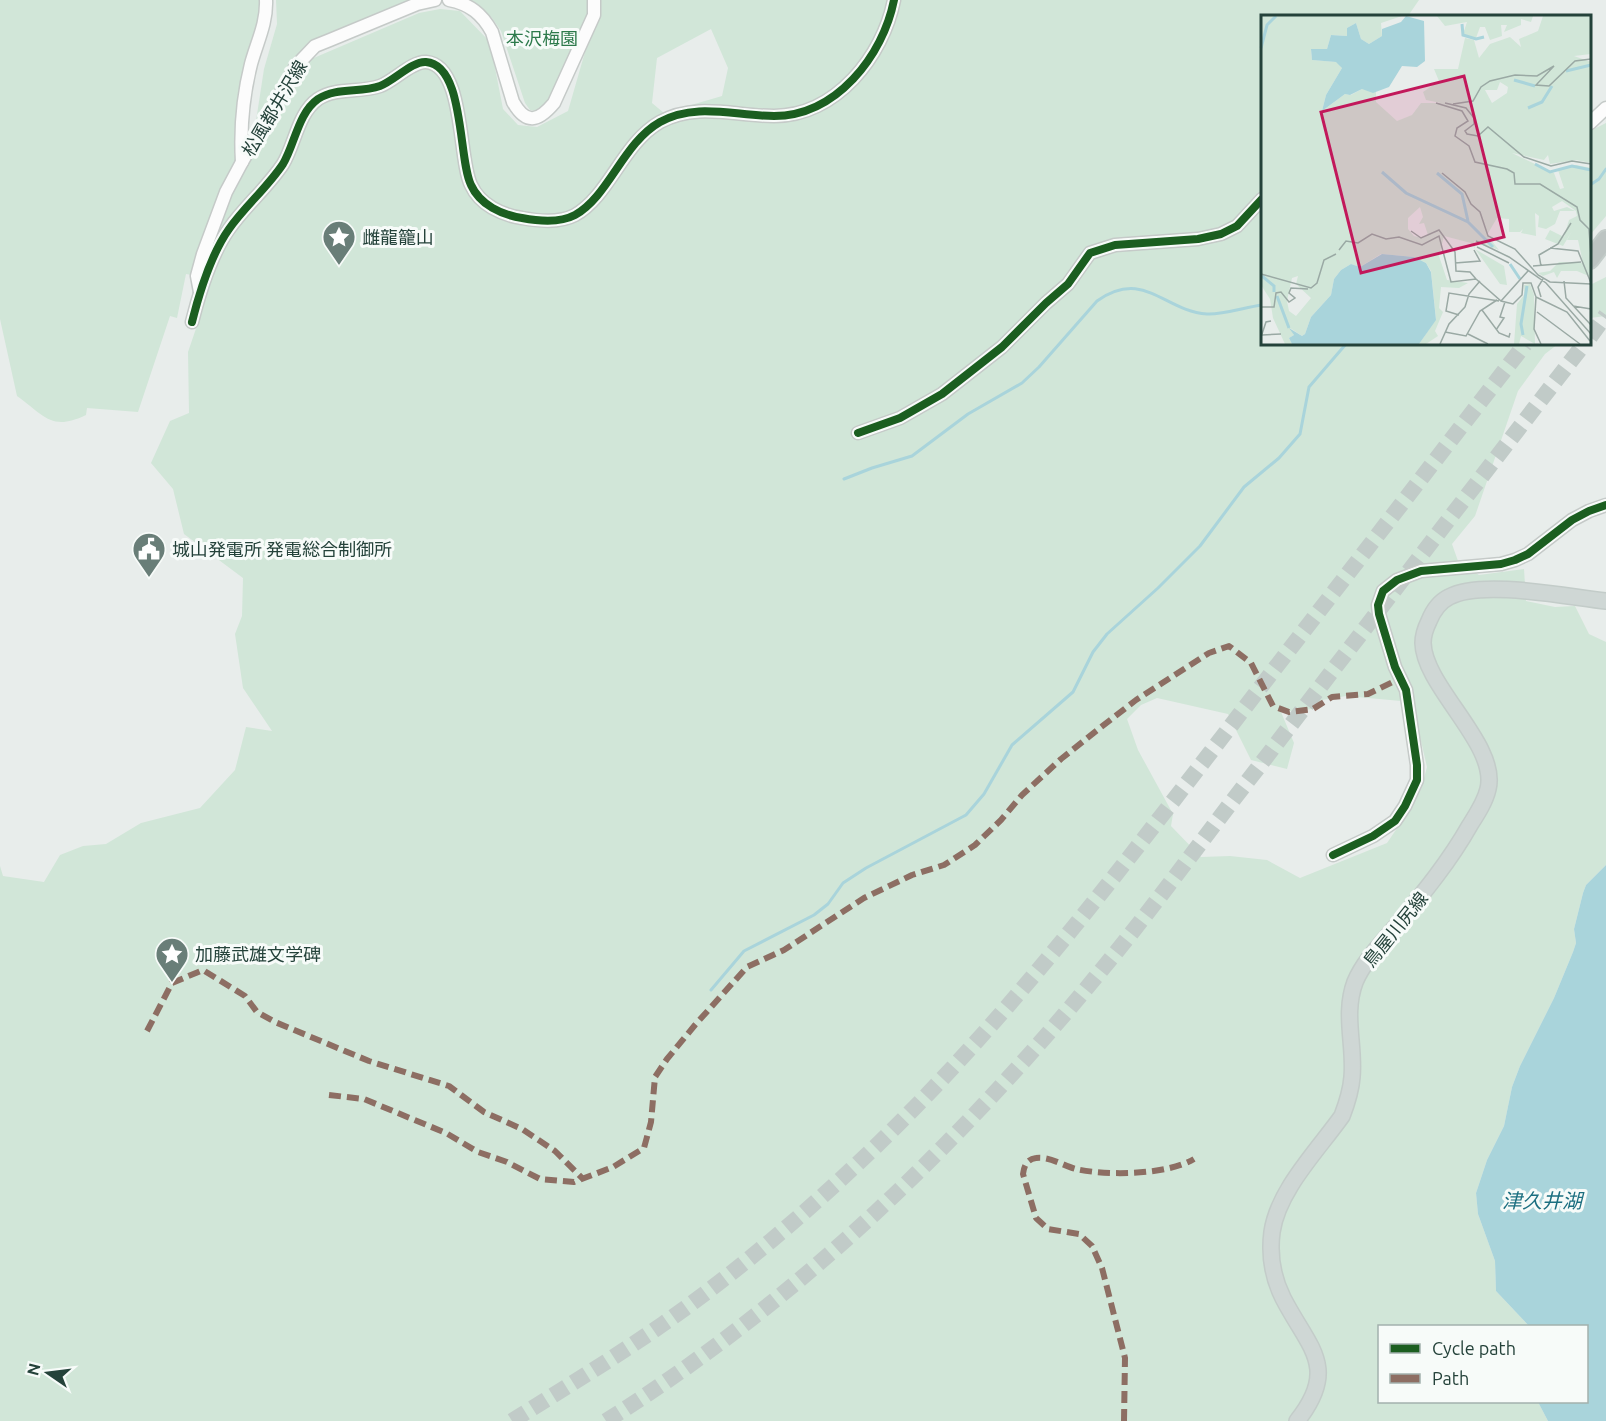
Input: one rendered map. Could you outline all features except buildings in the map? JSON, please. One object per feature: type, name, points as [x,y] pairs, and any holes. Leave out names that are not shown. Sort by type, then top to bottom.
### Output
[{"type":"highway","points":[[1591,259],[1606,239]]},
{"type":"main road","name":"鳥屋川尻線","points":[[1297,1421],[1311,1402],[1316,1389],[1318,1365],[1307,1336],[1277,1285],[1271,1258],[1274,1221],[1291,1185],[1342,1116],[1347,1104],[1353,1074],[1349,1008],[1355,982],[1374,952],[1448,861],[1480,808],[1489,787],[1488,764],[1429,663],[1423,642],[1425,630],[1439,604],[1456,594],[1473,590],[1518,591],[1606,601]]},
{"type":"street","points":[[242,162],[241,134],[247,82],[266,19],[266,0]]},
{"type":"street","name":"松風都井沢線","points":[[200,292],[197,276],[226,192],[289,78],[305,55],[315,46],[417,3],[435,0]]},
{"type":"street","points":[[449,0],[467,5],[477,11],[487,22],[518,112],[527,118],[537,119],[545,114],[554,103],[594,15],[594,0]]},
{"type":"street","name":"松風都井沢線","points":[[192,322],[200,292],[228,230],[284,162],[309,107],[319,99],[330,94],[379,87],[416,64],[426,62],[437,66],[451,85],[467,175],[472,188],[494,209],[507,215],[541,221],[556,220],[573,216],[589,204],[648,130],[670,117],[693,111],[777,116],[795,114],[838,93],[853,80],[871,56],[890,21],[894,0]]},
{"type":"street","points":[[1591,122],[1606,108]]},
{"type":"street","points":[[858,433],[900,418],[942,394],[1002,347],[1068,284],[1090,253],[1115,245],[1198,239],[1221,234],[1237,225],[1261,201]]},
{"type":"street","points":[[1333,855],[1373,836],[1395,821],[1417,780],[1417,765],[1406,690],[1395,667],[1379,614],[1378,605],[1383,591],[1397,580],[1421,571],[1501,564],[1515,560],[1528,554],[1572,520],[1606,505]]},
{"type":"green space","points":[[0,0],[259,0],[264,13],[238,93],[234,155],[248,163],[302,63],[419,13],[440,9],[460,11],[490,42],[503,109],[518,125],[537,127],[568,111],[600,0],[1419,0],[1409,15],[1261,15],[1261,345],[1557,345],[1545,354],[1518,391],[1475,516],[1452,544],[1458,561],[1479,575],[1524,569],[1526,601],[1555,607],[1575,606],[1589,634],[1606,642],[1606,865],[1586,885],[1574,929],[1576,943],[1573,952],[1554,998],[1520,1066],[1512,1087],[1504,1126],[1487,1160],[1476,1193],[1478,1214],[1495,1261],[1496,1291],[1528,1325],[1378,1325],[1378,1403],[1539,1403],[1548,1421],[0,1421],[0,866],[3,876],[44,882],[60,855],[83,846],[106,844],[141,823],[200,808],[235,770],[246,727],[272,731],[243,688],[235,634],[242,616],[243,578],[184,534],[173,489],[151,463],[170,421],[189,413],[188,352],[203,308],[203,277],[186,274],[177,318],[170,316],[138,412],[87,408],[86,415],[64,422],[56,421],[41,415],[17,396],[0,319]],"holes":[[[711,29],[728,68],[722,96],[664,113],[652,103],[657,58]],[[1346,696],[1412,702],[1427,767],[1421,789],[1410,809],[1387,843],[1300,878],[1267,860],[1230,856],[1201,857],[1171,826],[1173,814],[1138,750],[1127,719],[1141,705],[1157,698],[1228,714],[1251,760],[1287,769],[1294,743],[1281,712],[1313,709],[1322,700]]]},
{"type":"green space","points":[[276,0],[412,0],[312,42],[302,50],[286,72],[254,134],[264,69],[277,24]]},
{"type":"green space","name":"本沢梅園","points":[[469,0],[589,0],[590,16],[558,97],[536,111],[530,110],[525,103],[501,31],[492,18]]},
{"type":"green space","points":[[1606,123],[1606,216],[1591,234],[1591,130]]},
{"type":"green space","points":[[1606,277],[1606,316],[1591,318],[1591,284]]},
{"type":"water","name":"津久井湖","points":[[1606,865],[1606,1421],[1548,1421],[1539,1403],[1588,1403],[1588,1325],[1528,1325],[1496,1291],[1495,1261],[1478,1214],[1476,1193],[1487,1160],[1504,1126],[1512,1087],[1520,1066],[1554,998],[1573,952],[1576,943],[1574,929],[1586,885]]},
{"type":"waterway","points":[[1591,184],[1599,179],[1606,169]]},
{"type":"waterway","points":[[844,479],[912,456],[968,414],[1022,383],[1097,301],[1113,292],[1128,289],[1141,290],[1178,306],[1207,314],[1261,305]]},
{"type":"waterway","points":[[711,990],[744,951],[814,915],[828,904],[843,883],[866,868],[966,815],[984,794],[1012,745],[1073,692],[1093,652],[1107,634],[1200,546],[1244,487],[1279,458],[1300,434],[1309,387],[1345,345]]},
{"type":"tunnel","points":[[1591,336],[1606,315]]},
{"type":"tunnel","points":[[512,1421],[645,1337],[737,1268],[785,1229],[854,1167],[951,1070],[1041,967],[1126,861],[1524,345]]},
{"type":"tunnel","points":[[606,1421],[676,1375],[808,1272],[871,1217],[989,1099],[1045,1037],[1139,923],[1583,345]]},
{"type":"marked path","points":[[329,1095],[364,1099],[446,1133],[478,1152],[507,1162],[540,1179],[574,1182],[613,1167],[644,1148],[651,1122],[655,1077],[667,1059],[747,967],[784,950],[864,898],[912,875],[944,865],[975,845],[1001,820],[1022,795],[1061,759],[1136,700],[1209,653],[1229,646],[1251,663],[1273,706],[1289,712],[1313,709],[1332,697],[1368,694],[1399,679]]},
{"type":"marked path","points":[[147,1031],[172,983],[203,970],[245,996],[257,1012],[275,1022],[369,1061],[449,1086],[484,1112],[522,1129],[555,1151],[583,1179]]},
{"type":"marked path","points":[[1124,1421],[1125,1358],[1102,1268],[1092,1246],[1079,1234],[1048,1229],[1036,1218],[1023,1174],[1024,1168],[1030,1160],[1041,1158],[1076,1169],[1104,1173],[1136,1173],[1169,1168],[1194,1159]]},
{"type":"cycle path","points":[[192,322],[207,274],[223,239],[235,221],[283,164],[306,112],[311,105],[325,95],[380,86],[421,63],[426,62],[439,67],[448,79],[454,95],[467,172],[471,185],[480,198],[499,212],[514,217],[542,220],[569,218],[587,206],[636,143],[660,122],[674,116],[702,111],[774,116],[797,113],[817,106],[836,94],[868,61],[888,21],[894,0]]},
{"type":"cycle path","points":[[858,433],[900,418],[942,394],[1002,347],[1068,284],[1090,253],[1115,245],[1198,239],[1221,234],[1237,226],[1261,200]]},
{"type":"cycle path","points":[[1333,855],[1373,836],[1395,821],[1417,780],[1417,765],[1406,690],[1395,667],[1379,614],[1378,605],[1383,591],[1397,580],[1421,571],[1501,564],[1515,560],[1528,554],[1572,520],[1606,505]]},
{"type":"place","name":"雌龍籠山","points":[[339,266]]},
{"type":"place","name":"城山発電所 発電総合制御所","points":[[149,578]]},
{"type":"place","name":"加藤武雄文学碑","points":[[172,983]]}]
